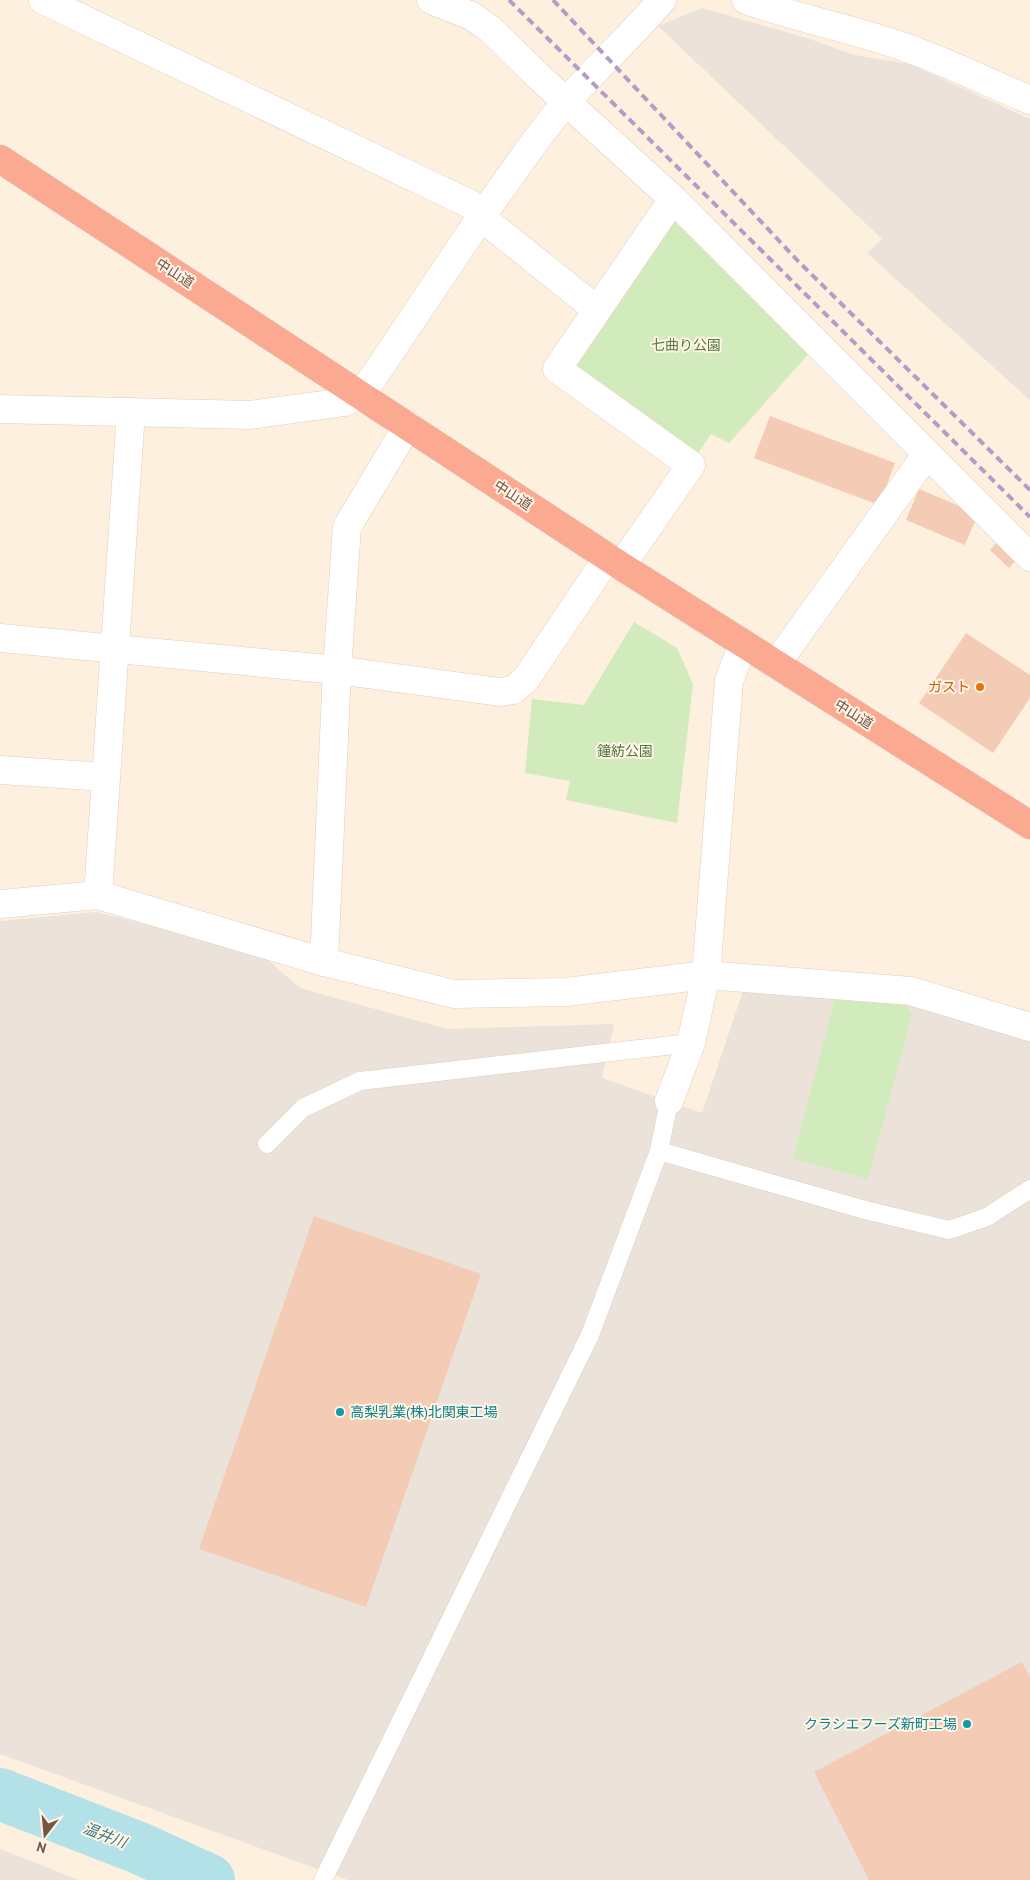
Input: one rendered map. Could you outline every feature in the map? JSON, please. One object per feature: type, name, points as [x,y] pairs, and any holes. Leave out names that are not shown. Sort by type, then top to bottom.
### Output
[{"type":"highway","name":"中山道","points":[[0,159],[362,394],[615,562],[1030,825]]},
{"type":"street","points":[[42,0],[472,205],[481,217],[596,309]]},
{"type":"street","points":[[431,0],[472,16],[490,29],[673,199],[1030,557]]},
{"type":"street","points":[[0,409],[250,415],[345,402],[362,394],[481,217],[567,101],[606,58],[642,25],[662,0]]},
{"type":"street","points":[[746,0],[789,7],[821,22],[907,48],[1030,100]]},
{"type":"street","points":[[0,638],[337,670],[500,692],[513,690],[526,679],[691,465],[557,369],[596,309],[673,199]]},
{"type":"street","points":[[98,895],[131,412]]},
{"type":"street","points":[[324,962],[337,670],[347,527],[408,426]]},
{"type":"street","points":[[776,664],[927,454]]},
{"type":"street","points":[[669,1101],[691,1043],[706,975],[729,681],[743,644]]},
{"type":"street","points":[[0,770],[105,777]]},
{"type":"street","points":[[0,904],[98,895],[324,962],[454,994],[566,992],[706,975],[911,990],[1030,1027]]},
{"type":"lane","points":[[267,1144],[303,1108],[360,1081],[691,1043]]},
{"type":"lane","points":[[325,1876],[590,1336],[659,1151],[669,1101]]},
{"type":"lane","points":[[659,1151],[865,1210],[949,1230],[987,1217],[1030,1189]]},
{"type":"shaded area","points":[[702,8],[807,38],[854,55],[909,64],[1030,119],[1030,400],[867,253],[882,239],[658,26]]},
{"type":"shaded area","points":[[96,912],[259,952],[300,988],[447,1029],[614,1024],[602,1078],[702,1113],[744,988],[911,997],[1030,1034],[1030,1880],[348,1880],[0,1754],[0,921]]},
{"type":"shaded area","points":[[0,1849],[3,1850],[79,1880],[0,1880]]},
{"type":"green space","name":"七曲り公園","points":[[673,205],[814,348],[729,443],[711,434],[694,459],[564,367]]},
{"type":"green space","name":"鐘紡公園","points":[[634,622],[677,648],[693,684],[677,823],[566,800],[570,781],[525,773],[532,699],[584,705]]},
{"type":"green space","points":[[835,999],[904,1003],[912,1014],[868,1179],[793,1159]]},
{"type":"building","points":[[770,416],[895,463],[879,505],[754,458]]},
{"type":"building","points":[[919,489],[978,514],[965,545],[906,520]]},
{"type":"building","points":[[1000,539],[1019,557],[1009,568],[990,550]]},
{"type":"building","name":"ガスト","points":[[966,633],[1030,675],[1030,698],[993,753],[919,703]]},
{"type":"building","name":"高梨乳業(株)北関東工場","points":[[314,1216],[481,1274],[366,1607],[199,1549]]},
{"type":"building","name":"クラシエフーズ新町工場","points":[[1022,1662],[1030,1677],[1030,1880],[869,1880],[814,1772]]},
{"type":"waterway","name":"温井川","points":[[0,1794],[139,1848],[209,1880]]},
{"type":"railway","points":[[509,0],[1030,517]]},
{"type":"railway","points":[[553,0],[798,261],[1030,490]]},
{"type":"place","name":"ガスト","points":[[980,687]]},
{"type":"place","name":"高梨乳業(株)北関東工場","points":[[340,1412]]},
{"type":"place","name":"クラシエフーズ新町工場","points":[[967,1724]]}]
